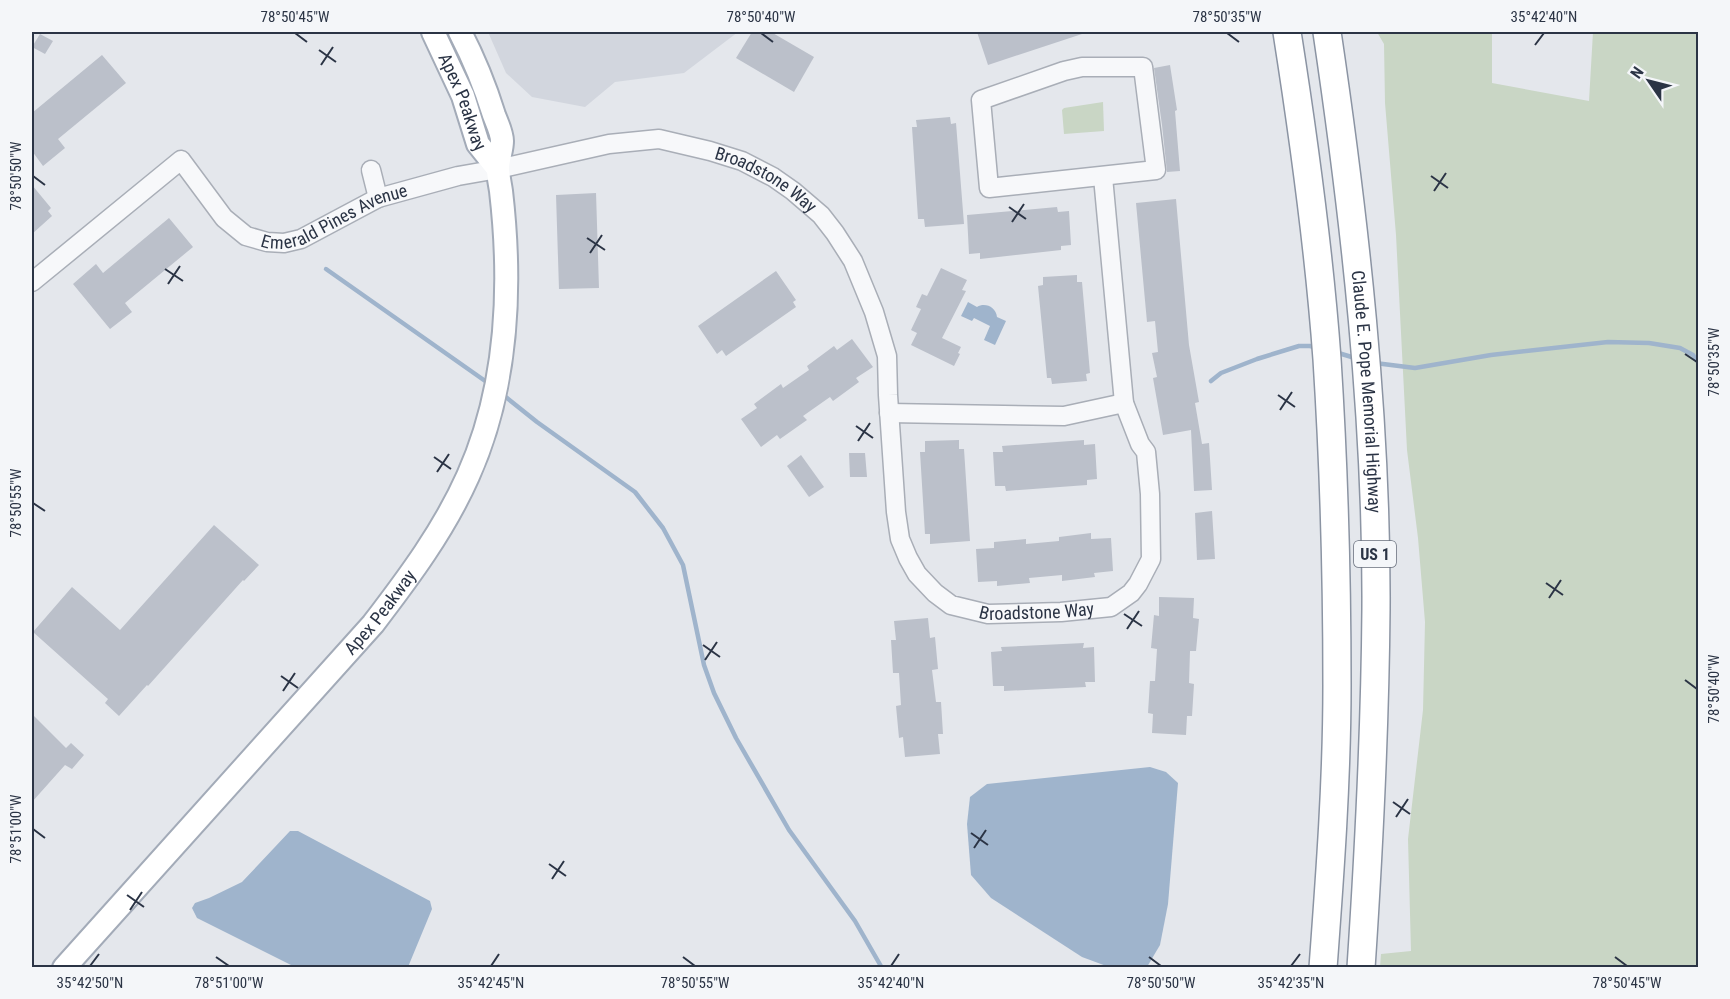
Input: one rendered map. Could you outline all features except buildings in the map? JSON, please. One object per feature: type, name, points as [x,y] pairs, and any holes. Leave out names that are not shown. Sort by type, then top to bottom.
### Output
[{"type":"highway","name":"Claude E. Pope Memorial Highway","points":[[1287,32],[1302,124],[1315,228],[1326,348],[1335,520],[1336,710],[1323,968]]},
{"type":"highway","name":"Claude E. Pope Memorial Highway","points":[[1327,32],[1363,326],[1373,483],[1376,608],[1373,743],[1361,968]]},
{"type":"main road","name":"Apex Peakway","points":[[433,32],[463,96],[478,144],[498,169]]},
{"type":"main road","name":"Apex Peakway","points":[[64,968],[373,624],[412,573],[444,524],[472,466],[483,438],[497,389],[506,286],[505,231],[498,169],[502,140],[484,85],[460,32]]},
{"type":"street","points":[[1082,67],[1143,67],[1156,170],[1103,177],[989,188],[981,100],[1082,67]]},
{"type":"street","name":"Broadstone Way","points":[[498,169],[609,144],[659,139],[742,161],[793,190],[821,215],[853,261],[874,312],[887,356],[896,512],[900,539],[917,574],[935,593],[951,605],[988,614],[1111,607],[1131,593],[1145,574],[1151,559],[1150,494],[1146,452],[1140,444],[1125,404],[1103,177]]},
{"type":"street","name":"Emerald Pines Avenue","points":[[32,282],[182,160],[224,218],[246,236],[267,242],[284,243],[301,239],[378,198],[458,176],[498,169]]},
{"type":"street","points":[[371,170],[378,198]]},
{"type":"street","points":[[889,413],[1064,416],[1125,404]]},
{"type":"shaded area","points":[[488,32],[738,32],[684,73],[615,82],[585,107],[532,97],[506,73]]},
{"type":"green space","points":[[1377,32],[1492,32],[1492,83],[1589,101],[1593,32],[1698,32],[1698,967],[1380,967],[1381,954],[1411,951],[1408,839],[1423,710],[1425,622],[1407,450],[1396,235],[1385,103],[1384,44]]},
{"type":"green space","points":[[1103,102],[1104,131],[1064,134],[1062,110],[1064,108]]},
{"type":"water","points":[[968,302],[977,307],[990,306],[997,317],[1006,321],[995,345],[984,340],[990,326],[974,318],[972,321],[961,316]]},
{"type":"water","points":[[1150,767],[1166,772],[1178,783],[1168,904],[1160,945],[1147,967],[1109,967],[1082,957],[991,898],[971,875],[967,824],[970,797],[987,784]]},
{"type":"water","points":[[290,831],[298,831],[430,901],[432,909],[408,967],[295,967],[197,918],[192,908],[195,903],[242,882]]},
{"type":"waterway","points":[[326,269],[488,383]]},
{"type":"waterway","points":[[1375,363],[1415,368],[1491,355],[1608,342],[1649,343],[1680,348],[1693,355],[1698,362]]},
{"type":"waterway","points":[[1211,381],[1221,373],[1299,346],[1318,348]]},
{"type":"waterway","points":[[1335,352],[1355,358]]},
{"type":"waterway","points":[[502,394],[635,492],[663,528],[683,565],[704,665],[714,693],[736,738],[789,830],[855,921],[882,968]]}]
